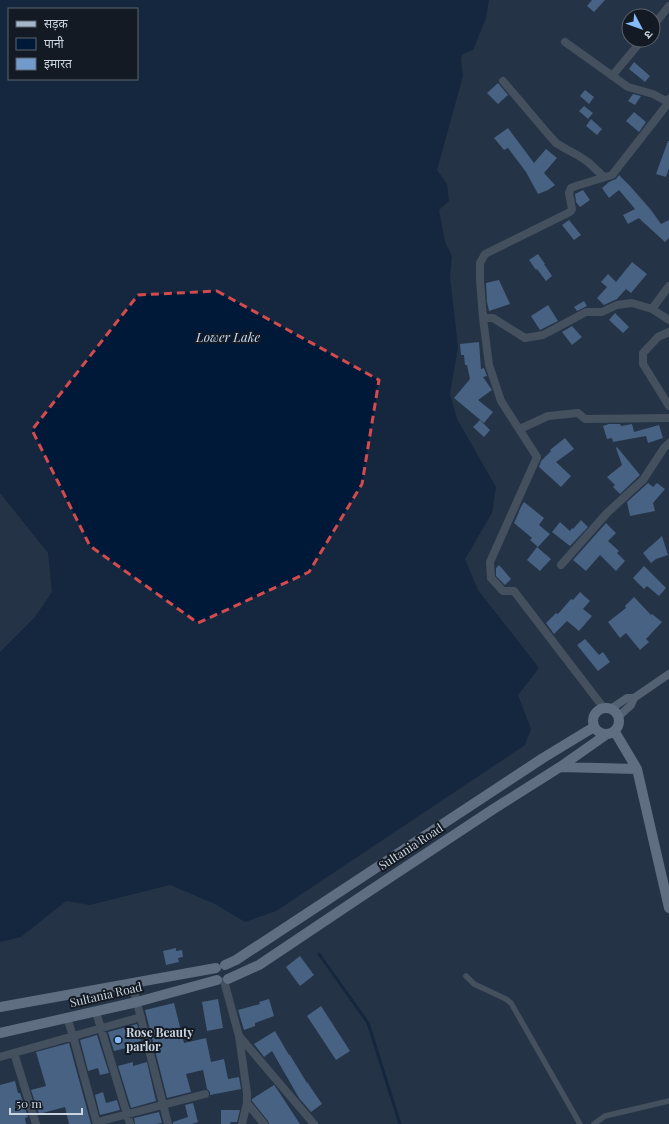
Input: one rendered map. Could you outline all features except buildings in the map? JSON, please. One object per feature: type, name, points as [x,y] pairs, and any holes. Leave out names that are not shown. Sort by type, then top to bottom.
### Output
[{"type":"main road","points":[[669,674],[634,698],[627,698],[611,711],[597,711],[593,718],[594,727],[600,732],[611,733],[637,769],[669,908]]},
{"type":"main road","points":[[611,711],[620,722],[611,733]]},
{"type":"main road","name":"Sultania Road","points":[[0,1007],[220,966],[236,960],[544,758],[594,727]]},
{"type":"main road","name":"Sultania Road","points":[[0,1033],[96,1012],[223,980],[259,965],[495,808],[611,733]]},
{"type":"main road","points":[[560,767],[637,769]]},
{"type":"main road","points":[[220,966],[228,967],[230,972],[230,974],[223,980],[214,975],[220,966]]},
{"type":"street","points":[[661,16],[669,6]]},
{"type":"street","points":[[565,42],[628,88],[653,94],[668,104],[612,175],[571,188],[569,193],[572,209],[570,212],[485,254],[480,263],[483,318],[489,366],[501,401],[537,457],[490,562],[491,578],[503,591],[514,591],[611,711]]},
{"type":"street","points":[[612,76],[635,48]]},
{"type":"street","points":[[503,80],[556,143],[588,162],[604,177]]},
{"type":"street","points":[[652,309],[669,286]]},
{"type":"street","points":[[483,318],[493,318],[525,338],[543,335],[586,312],[602,312],[617,305],[632,303],[652,309],[669,320]]},
{"type":"street","points":[[669,332],[658,337],[643,353],[643,364],[669,406]]},
{"type":"street","points":[[520,429],[548,416],[578,413],[585,419],[669,418]]},
{"type":"street","points":[[561,565],[607,513],[643,480],[664,448],[669,443]]},
{"type":"street","points":[[223,980],[239,1036],[247,1093],[247,1103],[242,1124]]},
{"type":"street","points":[[132,983],[168,1124]]},
{"type":"street","points":[[96,1012],[130,1124]]},
{"type":"street","points":[[0,1057],[141,1017]]},
{"type":"street","points":[[67,1018],[97,1123],[205,1094]]},
{"type":"street","points":[[239,1036],[314,1124]]},
{"type":"street","points":[[14,1052],[36,1124]]},
{"type":"street","points":[[247,1103],[264,1124]]},
{"type":"lane","points":[[466,976],[474,984],[501,996],[511,1003],[580,1124]]},
{"type":"lane","points":[[594,1124],[605,1116],[669,1101]]},
{"type":"highlighted area","points":[[217,291],[379,380],[362,484],[309,572],[198,623],[90,546],[32,430],[138,295]]},
{"type":"water","name":"Lower Lake","points":[[0,0],[489,0],[486,18],[473,50],[463,54],[461,58],[463,76],[437,170],[447,184],[449,201],[439,210],[445,242],[452,256],[450,277],[458,347],[450,394],[457,419],[496,487],[492,513],[465,559],[478,590],[539,668],[518,695],[531,729],[525,745],[276,911],[245,922],[215,904],[170,885],[90,905],[66,901],[21,937],[0,942],[0,652],[35,617],[52,592],[48,553],[0,493]]},
{"type":"waterway","points":[[319,954],[368,1023],[400,1124]]},
{"type":"place","name":"Rose Beauty parlor","points":[[118,1040]]}]
